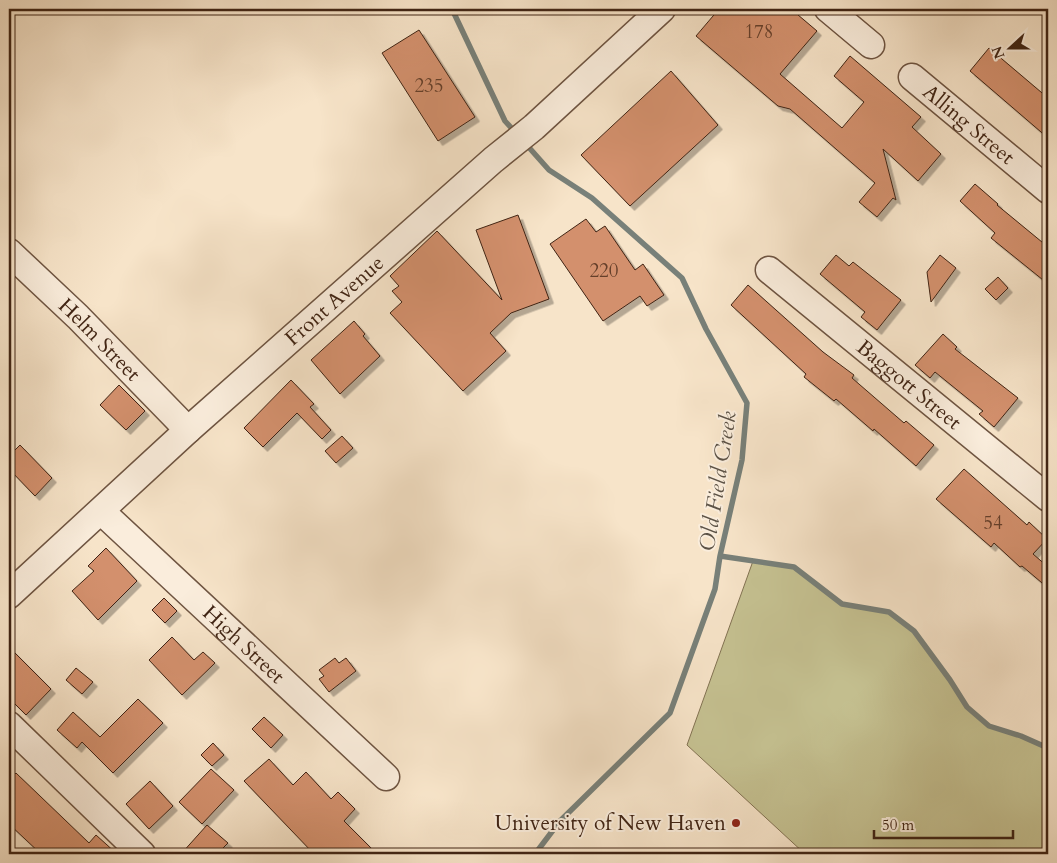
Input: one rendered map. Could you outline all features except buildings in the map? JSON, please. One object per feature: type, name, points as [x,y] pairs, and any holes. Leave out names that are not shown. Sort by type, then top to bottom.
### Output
[{"type":"street","name":"Front Avenue","points":[[9,595],[102,512],[188,430],[511,145],[534,127],[662,9]]},
{"type":"street","points":[[828,9],[871,45]]},
{"type":"street","name":"Alling Street","points":[[912,77],[1048,190]]},
{"type":"street","name":"Helm Street","points":[[9,252],[78,317],[188,430]]},
{"type":"street","name":"Baggott Street","points":[[769,270],[1048,498]]},
{"type":"street","name":"High Street","points":[[102,512],[386,776]]},
{"type":"street","points":[[9,725],[142,854]]},
{"type":"shaded area","points":[[753,561],[794,567],[842,604],[889,612],[914,631],[950,679],[967,707],[989,726],[1021,736],[1048,748],[1048,854],[805,854],[687,745]]},
{"type":"waterway","name":"Old Field Creek","points":[[452,9],[505,121],[516,133]]},
{"type":"waterway","name":"Old Field Creek","points":[[525,143],[549,170],[592,198],[682,278],[706,329],[747,403],[742,460],[720,556],[715,589],[670,713],[560,821],[535,854]]},
{"type":"waterway","points":[[720,556],[794,567],[842,604],[889,612],[914,631],[950,680],[967,707],[989,726],[1021,736],[1048,748]]},
{"type":"place","name":"University of New Haven","points":[[736,823]]}]
